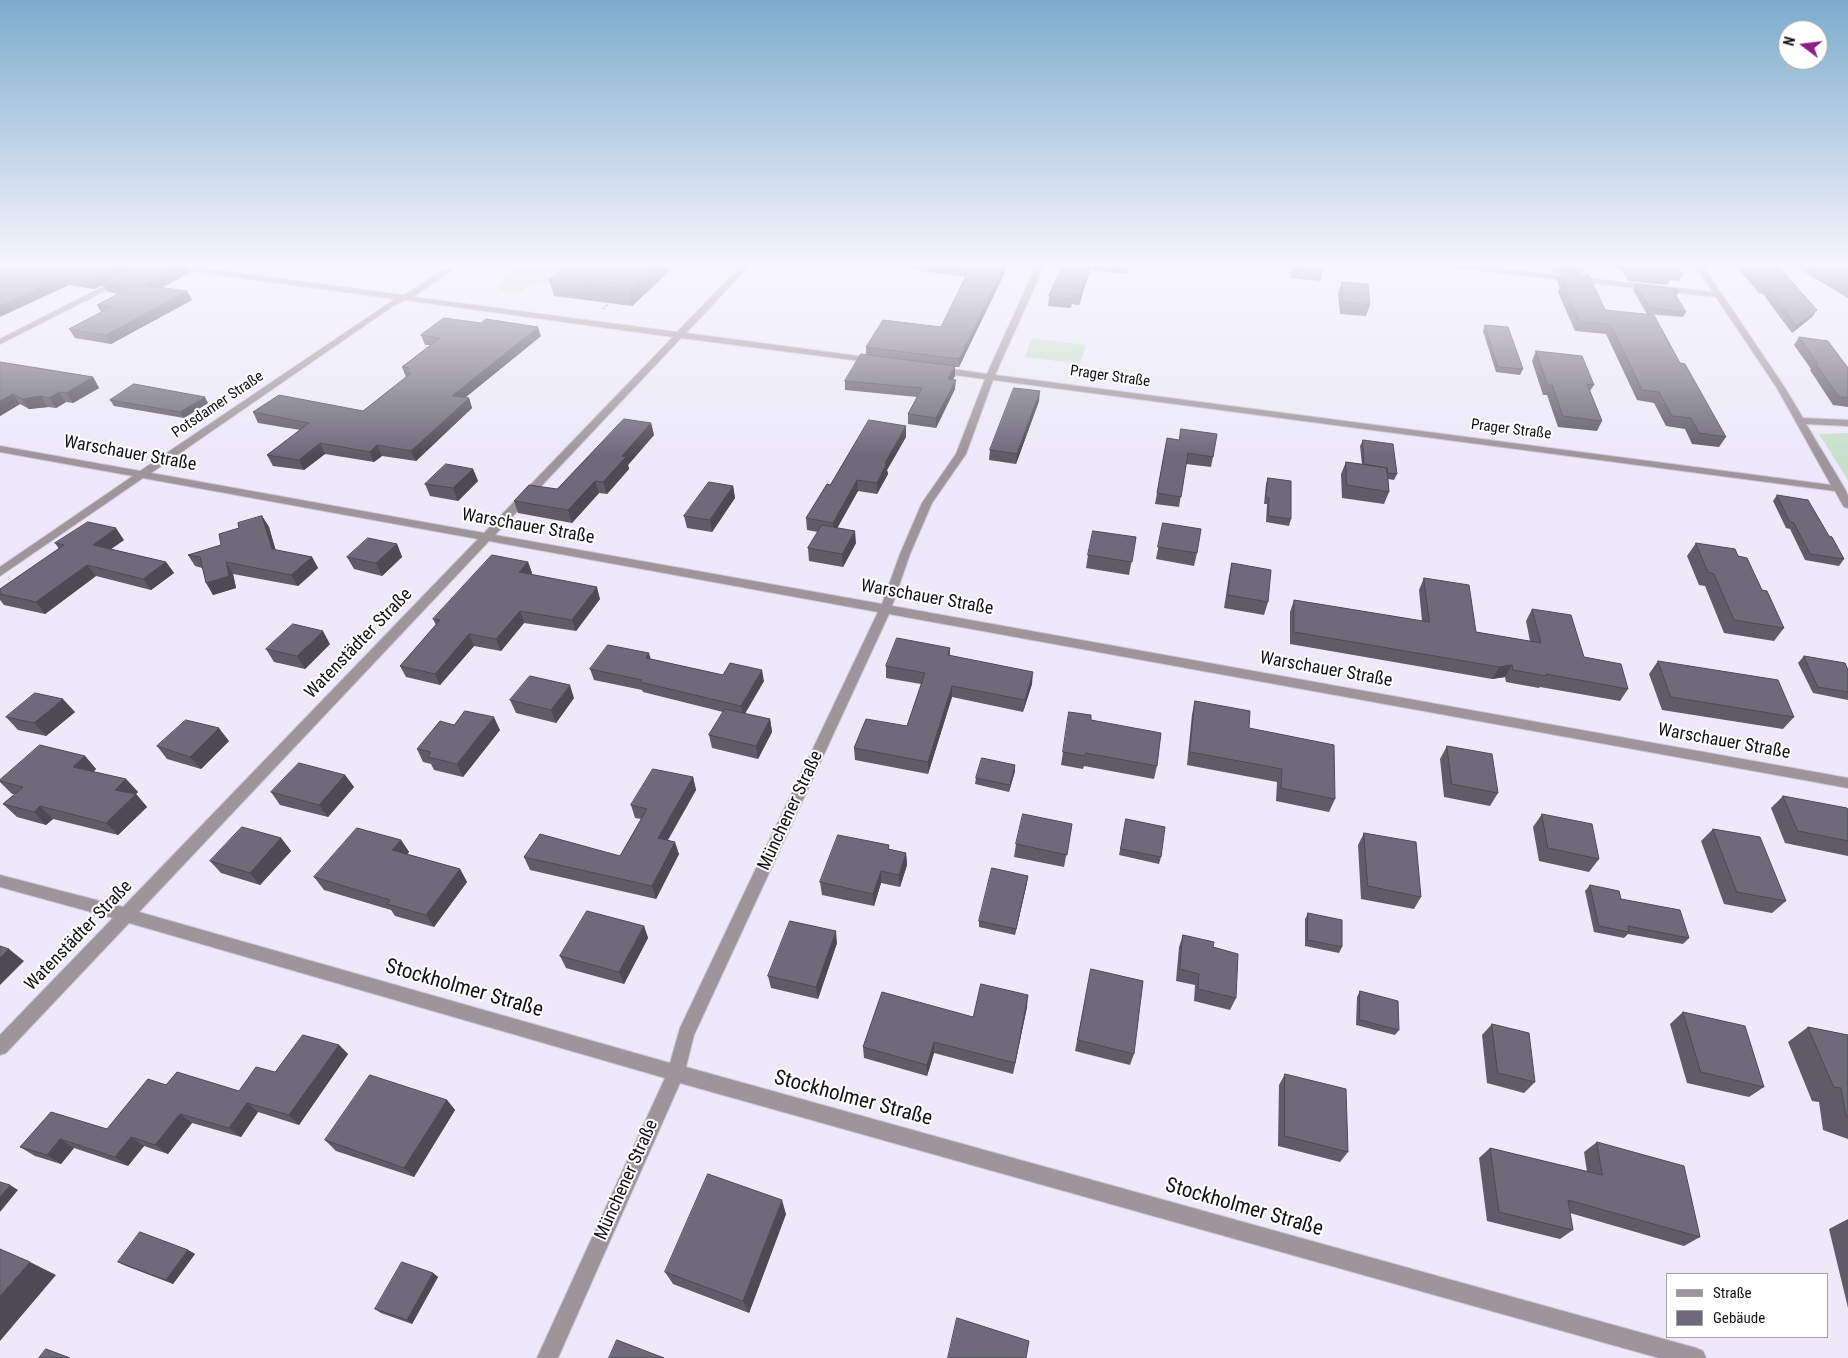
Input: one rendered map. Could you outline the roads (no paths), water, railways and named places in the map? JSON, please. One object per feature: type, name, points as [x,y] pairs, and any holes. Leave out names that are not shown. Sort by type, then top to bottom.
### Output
[{"type":"street","points":[[0,342],[25,329]]},
{"type":"street","name":"Potsdamer Straße","points":[[0,572],[353,329]]},
{"type":"street","points":[[638,329],[885,363]]},
{"type":"street","name":"Watenstädter Straße","points":[[0,1047],[685,329]]},
{"type":"street","name":"Münchener Straße","points":[[546,1358],[676,1073],[686,1034],[886,608],[905,554],[927,502],[960,454],[990,377],[1011,329]]},
{"type":"street","points":[[1742,329],[1781,388],[1840,488],[1848,505]]},
{"type":"street","name":"Prager Straße","points":[[924,368],[1840,488]]},
{"type":"street","points":[[1799,421],[1848,423]]},
{"type":"street","name":"Warschauer Straße","points":[[0,449],[1848,782]]},
{"type":"street","name":"Stockholmer Straße","points":[[0,881],[126,915],[676,1073],[1696,1358]]}]
